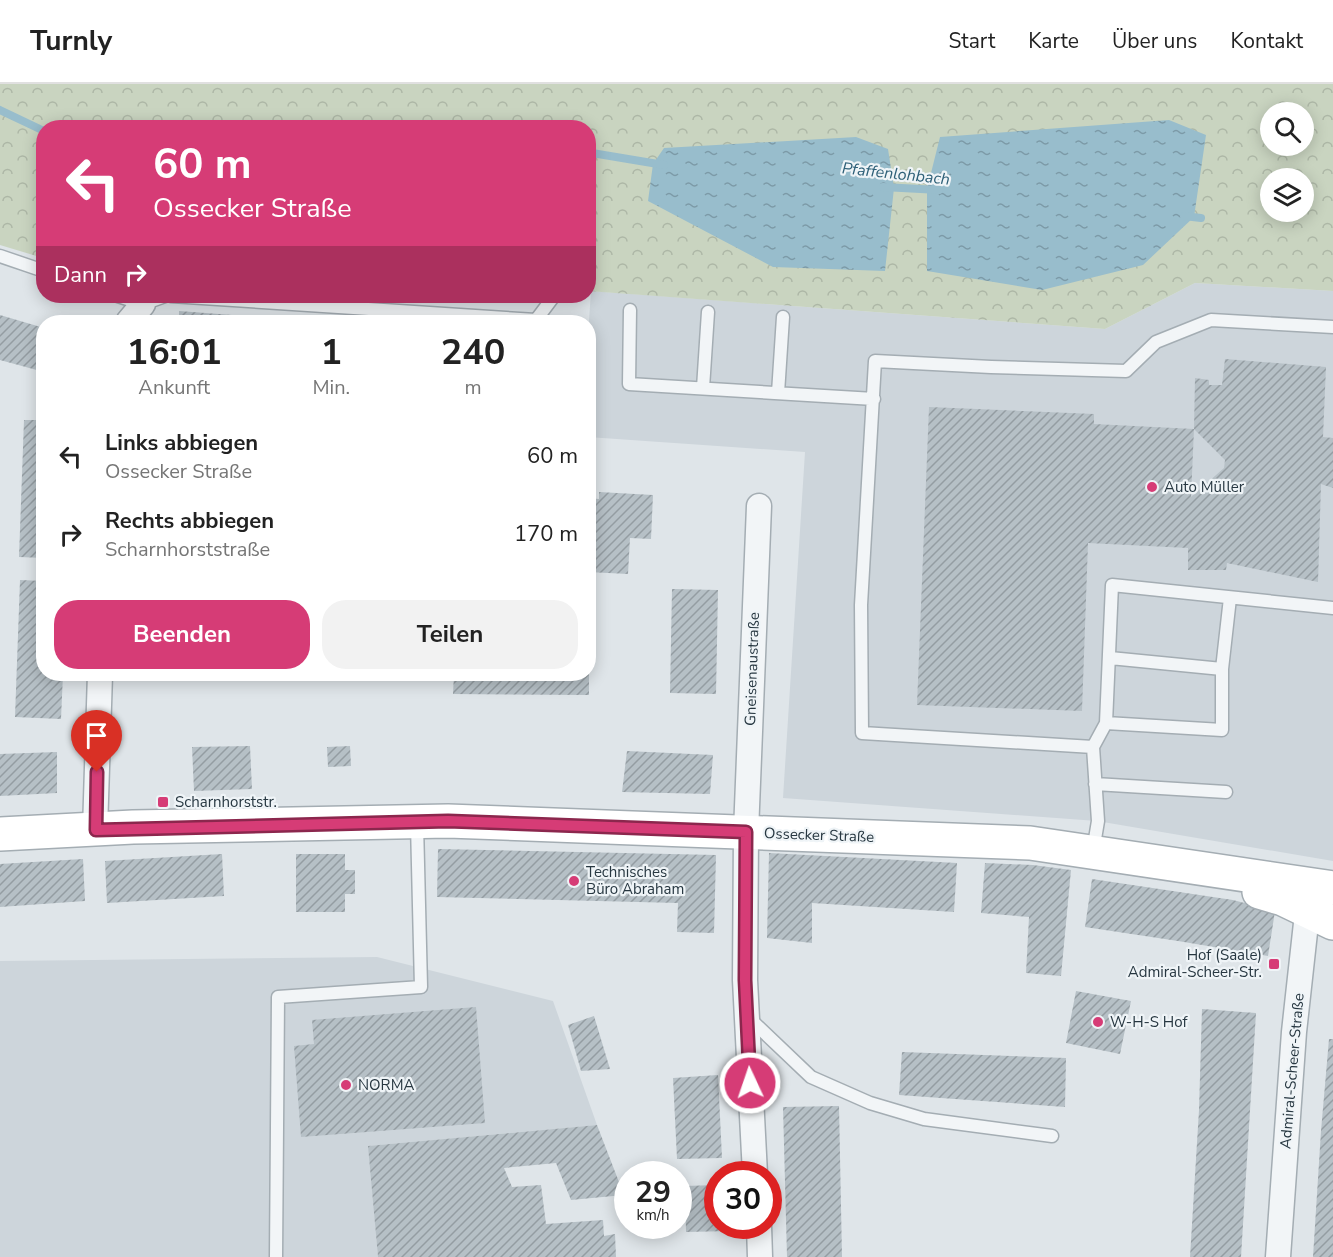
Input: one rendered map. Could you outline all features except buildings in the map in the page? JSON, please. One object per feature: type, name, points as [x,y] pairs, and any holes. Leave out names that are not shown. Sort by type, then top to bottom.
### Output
[{"type":"street","name":"Gneisenaustraße","points":[[754,1161],[746,1015],[746,832],[759,506]]},
{"type":"street","points":[[96,830],[100,681]]},
{"type":"street","name":"Ossecker Straße","points":[[0,834],[166,827],[448,821],[1030,843],[1132,860],[1210,877],[1283,898],[1321,901]]},
{"type":"street","name":"Admiral-Scheer-Straße","points":[[1278,1257],[1294,1032],[1321,901]]},
{"type":"street","points":[[759,1239],[760,1257]]},
{"type":"lane","points":[[0,256],[36,267]]},
{"type":"lane","points":[[135,313],[153,303]]},
{"type":"lane","points":[[277,303],[460,315]]},
{"type":"lane","points":[[630,310],[629,384],[874,399]]},
{"type":"lane","points":[[703,388],[708,312]]},
{"type":"lane","points":[[778,393],[783,317]]},
{"type":"lane","points":[[1093,747],[862,733],[861,605],[875,361],[1126,371],[1156,342],[1211,320],[1333,327]]},
{"type":"lane","points":[[1093,854],[1098,821],[1093,747],[1106,723],[1112,585],[1333,608]]},
{"type":"lane","points":[[1106,723],[1222,730],[1222,669],[1230,598]]},
{"type":"lane","points":[[1110,658],[1222,669]]},
{"type":"lane","points":[[1095,784],[1226,792]]},
{"type":"lane","points":[[276,1257],[278,997],[421,987],[417,823]]},
{"type":"lane","points":[[746,1015],[812,1077],[870,1103],[924,1119],[1052,1136]]},
{"type":"shaded area","points":[[1195,283],[1333,291],[1333,861],[1097,821],[783,798],[805,452],[596,438],[596,315],[589,315],[590,303],[596,303],[596,291],[1105,329]]},
{"type":"shaded area","points":[[377,957],[553,1001],[597,1125],[369,1146],[378,1257],[0,1257],[0,961]]},
{"type":"green space","points":[[0,84],[1333,84],[1333,291],[1195,283],[1105,329],[596,292],[596,120],[36,120],[36,256],[0,245]]},
{"type":"water","points":[[1169,120],[1206,135],[1194,217],[1143,265],[1042,290],[927,271],[927,189],[940,137]]},
{"type":"water","points":[[856,137],[888,149],[894,188],[885,271],[773,267],[648,201],[653,164],[664,148]]},
{"type":"waterway","name":"Pfaffenlohbach","points":[[0,110],[36,127]]},
{"type":"waterway","name":"Pfaffenlohbach","points":[[596,154],[664,165]]},
{"type":"waterway","name":"Pfaffenlohbach","points":[[883,187],[939,190]]},
{"type":"waterway","name":"Pfaffenlohbach","points":[[1184,216],[1201,218]]},
{"type":"place","name":"Auto Müller","points":[[1152,487]]},
{"type":"place","name":"Scharnhorststr.","points":[[163,802]]},
{"type":"place","name":"Technisches Büro Abraham","points":[[574,881]]},
{"type":"place","name":"Hof (Saale) Admiral-Scheer-Str.","points":[[1274,964]]},
{"type":"place","name":"W-H-S Hof","points":[[1098,1022]]},
{"type":"place","name":"NORMA","points":[[346,1085]]},
{"type":"route","points":[[97,772],[96,830],[133,827],[448,821],[746,832],[745,980],[750,1083]]}]
